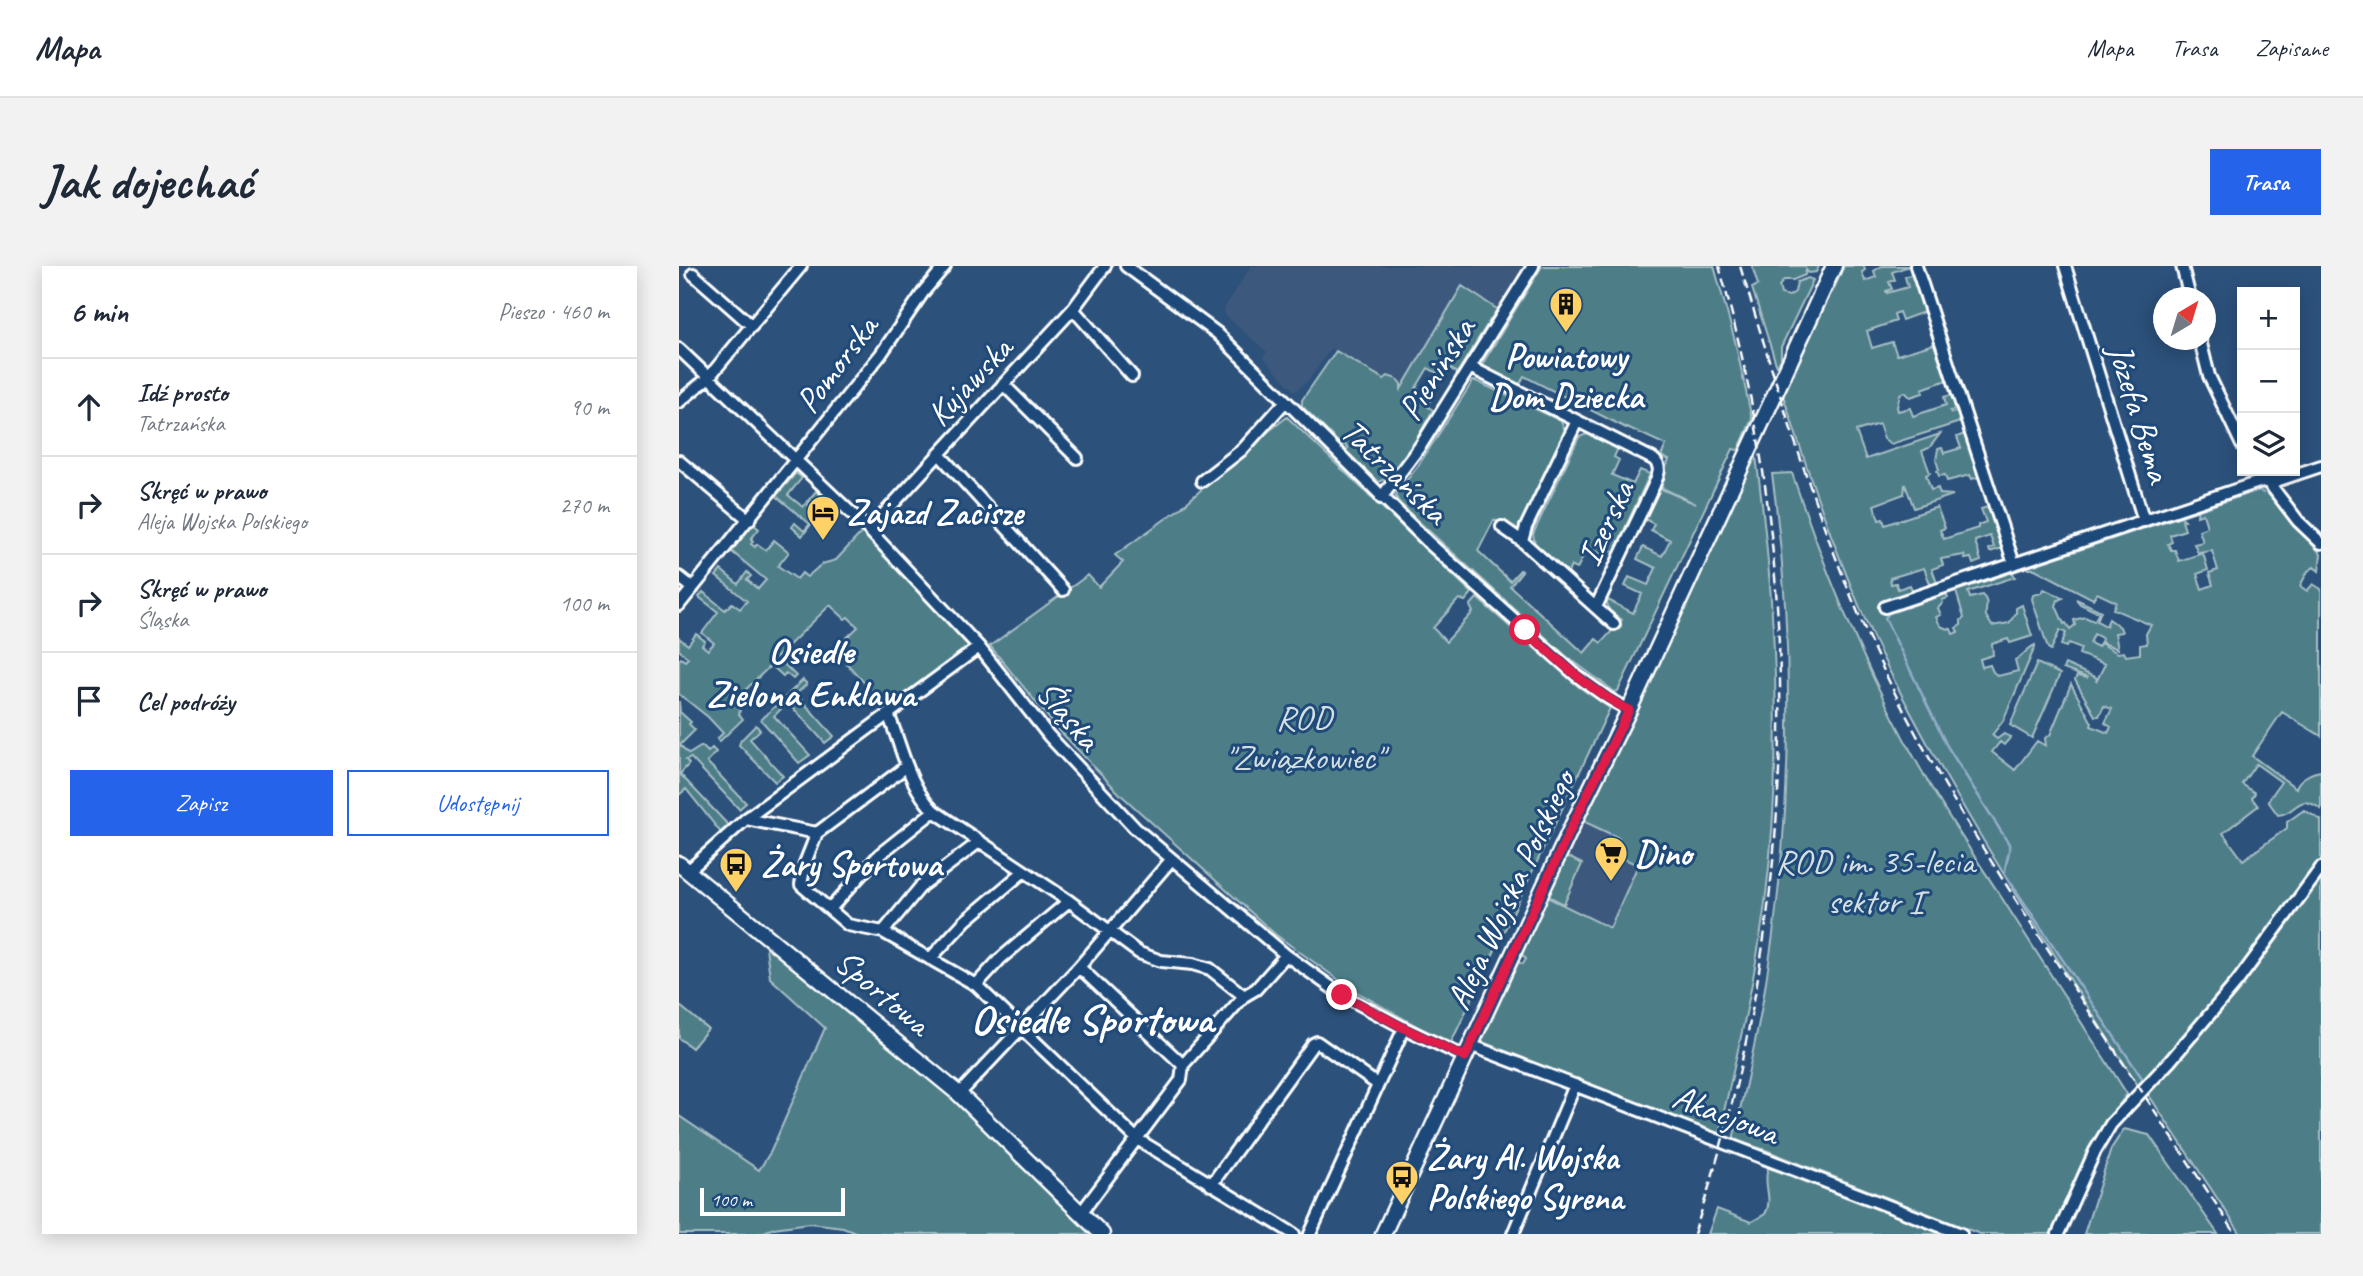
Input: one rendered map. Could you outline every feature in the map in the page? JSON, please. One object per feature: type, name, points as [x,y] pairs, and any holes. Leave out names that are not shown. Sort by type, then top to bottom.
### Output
[{"type":"street","points":[[679,402],[709,377],[801,266]]},
{"type":"street","name":"Pomorska","points":[[679,605],[881,355],[924,291],[945,266]]},
{"type":"street","name":"Kujawska","points":[[869,530],[1073,309],[1105,266]]},
{"type":"street","name":"Tatrzańska","points":[[1126,266],[1217,333],[1381,498],[1479,589],[1576,675],[1629,710]]},
{"type":"street","name":"Pienińska","points":[[1381,498],[1412,459],[1533,266]]},
{"type":"street","name":"Aleja Wojska Polskiego","points":[[1383,1234],[1834,266]]},
{"type":"street","points":[[1916,266],[2014,564]]},
{"type":"street","name":"Józefa Bema","points":[[2065,266],[2144,521]]},
{"type":"street","points":[[2182,266],[2187,287]]},
{"type":"street","points":[[693,274],[752,326]]},
{"type":"street","points":[[1073,309],[1132,376]]},
{"type":"street","name":"Śląska","points":[[679,349],[869,530],[979,647],[1067,757],[1135,828],[1286,956],[1342,995],[1404,1028],[1468,1051]]},
{"type":"street","points":[[2202,350],[2209,376],[2237,435]]},
{"type":"street","name":"Izerska","points":[[1471,367],[1653,458],[1660,468],[1596,607]]},
{"type":"street","points":[[1004,385],[1077,458]]},
{"type":"street","points":[[1202,481],[1243,449],[1285,402]]},
{"type":"street","points":[[1522,541],[1526,527],[1577,421]]},
{"type":"street","points":[[939,454],[1063,590]]},
{"type":"street","points":[[679,461],[749,520]]},
{"type":"street","points":[[1885,607],[2144,521],[2263,478],[2321,466]]},
{"type":"street","points":[[2263,478],[2298,521],[2321,543]]},
{"type":"street","points":[[1502,527],[1522,541],[1614,624]]},
{"type":"street","points":[[679,577],[692,588]]},
{"type":"street","points":[[682,870],[746,819],[979,647]]},
{"type":"street","points":[[888,714],[907,766],[926,803],[934,811],[1069,901],[1139,953],[1150,958],[1210,969],[1244,996]]},
{"type":"street","points":[[907,766],[817,833],[805,863],[801,885],[848,925],[883,932],[976,985],[1137,1139],[1294,1234]]},
{"type":"street","points":[[830,909],[880,854],[934,811]]},
{"type":"street","points":[[746,819],[817,833]]},
{"type":"street","points":[[883,932],[921,886],[979,842]]},
{"type":"street","points":[[959,1094],[1079,967],[1171,860]]},
{"type":"street","points":[[2058,1234],[2095,1151],[2111,1124],[2170,1061],[2237,982],[2321,868]]},
{"type":"street","name":"Sportowa","points":[[682,870],[959,1094],[1102,1234]]},
{"type":"street","points":[[930,959],[965,921],[1023,872]]},
{"type":"street","points":[[976,985],[1000,959],[1069,901]]},
{"type":"street","points":[[1081,1213],[1181,1080],[1184,1065],[1244,996],[1256,989],[1286,956]]},
{"type":"street","points":[[1079,967],[1184,1065]]},
{"type":"street","points":[[1310,1234],[1404,1028]]},
{"type":"street","points":[[1211,1185],[1317,1042],[1377,1084]]},
{"type":"street","name":"Akacjowa","points":[[1468,1051],[1575,1084],[1961,1234]]},
{"type":"street","points":[[1513,1234],[1575,1084]]},
{"type":"shaded area","points":[[1251,266],[1524,266],[1497,309],[1461,287],[1401,389],[1331,348],[1309,380],[1295,392],[1263,357],[1267,352],[1225,315],[1224,309]]},
{"type":"shaded area","points":[[1589,807],[1644,851],[1610,929],[1547,897]]},
{"type":"green space","points":[[1542,266],[1714,266],[1735,341],[1752,419],[1739,449],[1733,449],[1618,691],[1615,692],[1565,655],[1417,520],[1395,495],[1418,466],[1473,381],[1561,421],[1565,431],[1521,526],[1518,530],[1511,530],[1494,520],[1478,551],[1510,581],[1522,571],[1510,586],[1584,653],[1596,639],[1601,643],[1622,620],[1609,610],[1606,599],[1633,613],[1642,594],[1625,586],[1629,577],[1648,585],[1656,568],[1637,559],[1643,547],[1662,556],[1670,540],[1651,530],[1654,524],[1643,518],[1657,487],[1696,504],[1658,486],[1669,460],[1661,456],[1666,445],[1626,428],[1524,376],[1519,386],[1484,368],[1483,363]]},
{"type":"green space","points":[[1752,266],[1819,266],[1816,272],[1809,273],[1806,270],[1805,275],[1784,280],[1779,286],[1781,294],[1789,296],[1795,292],[1797,282],[1808,278],[1813,280],[1781,347],[1781,359],[1777,367],[1752,288],[1758,285]]},
{"type":"green space","points":[[1844,266],[1864,266],[1865,270],[1862,272],[1865,281],[1876,277],[1874,271],[1882,266],[1909,266],[1892,272],[1895,280],[1889,282],[1892,289],[1886,291],[1887,293],[1908,287],[1905,277],[1912,274],[1924,312],[1902,320],[1899,312],[1894,314],[1896,321],[1867,331],[1872,348],[1892,342],[1897,355],[1934,344],[1947,380],[1922,389],[1923,393],[1910,397],[1905,392],[1900,394],[1898,411],[1910,408],[1913,416],[1946,405],[1944,397],[1951,395],[1956,409],[1950,411],[1957,412],[1960,422],[1891,444],[1884,439],[1879,424],[1856,431],[1866,459],[1940,434],[1929,448],[1922,451],[1930,473],[1926,475],[1931,490],[1938,488],[1940,494],[1953,495],[1914,508],[1905,484],[1904,494],[1874,505],[1879,520],[1883,519],[1885,525],[1937,507],[1945,528],[1940,530],[1944,539],[1978,528],[1978,525],[1986,522],[1981,509],[1988,507],[2002,548],[1990,552],[1989,549],[1994,547],[1990,536],[1975,541],[1981,561],[1973,564],[1971,558],[1965,559],[1964,555],[1941,559],[1943,565],[1932,569],[1937,583],[1931,586],[1924,568],[1890,578],[1891,584],[1896,583],[1898,589],[1910,585],[1913,592],[1905,595],[1945,591],[1948,598],[1942,600],[1943,603],[1938,608],[1941,615],[1936,617],[1940,625],[1951,629],[1953,634],[1958,632],[1956,628],[1964,618],[1955,588],[2011,569],[2015,577],[1968,592],[1970,598],[1982,595],[1987,602],[1986,616],[1992,626],[2009,623],[2016,613],[2016,608],[2022,605],[2032,636],[2010,643],[2008,639],[1992,644],[1993,655],[1980,659],[1982,667],[1990,665],[1998,676],[2018,671],[2015,660],[2035,645],[2003,721],[1992,735],[1997,739],[2004,734],[2011,737],[2004,745],[2000,742],[1992,752],[2015,770],[2037,741],[2046,746],[2045,738],[2050,735],[2071,684],[2092,723],[2091,726],[2108,733],[2111,727],[2105,723],[2112,709],[2104,706],[2099,716],[2095,716],[2075,680],[2077,676],[2088,678],[2063,669],[2065,664],[2097,678],[2096,682],[2105,664],[2079,654],[2081,648],[2069,643],[2066,647],[2061,645],[2066,633],[2060,630],[2051,650],[2048,648],[2033,595],[2042,593],[2044,589],[2063,598],[2058,600],[2056,606],[2064,624],[2070,629],[2075,625],[2074,620],[2085,617],[2094,621],[2099,613],[2080,604],[2076,599],[2101,611],[2097,621],[2106,626],[2109,619],[2120,627],[2122,632],[2115,633],[2118,649],[2101,642],[2102,638],[2094,634],[2090,643],[2098,647],[2100,643],[2118,653],[2124,652],[2126,656],[2140,654],[2140,645],[2147,644],[2146,634],[2151,625],[2113,609],[2116,602],[2097,593],[2093,599],[2035,569],[2028,569],[2026,565],[2178,514],[2185,520],[2182,521],[2185,530],[2170,535],[2172,542],[2168,544],[2171,550],[2175,550],[2179,561],[2203,553],[2208,570],[2197,574],[2202,589],[2213,585],[2209,573],[2218,570],[2212,551],[2198,553],[2194,544],[2203,542],[2199,530],[2207,527],[2203,514],[2197,516],[2198,507],[2261,486],[2321,554],[2319,571],[2314,567],[2308,571],[2300,586],[2307,591],[2313,584],[2321,589],[2321,736],[2282,712],[2252,756],[2296,788],[2306,776],[2321,771],[2321,809],[2307,802],[2278,815],[2268,801],[2281,782],[2256,764],[2242,784],[2255,793],[2252,798],[2258,806],[2223,833],[2243,860],[2287,828],[2287,822],[2304,810],[2321,820],[2321,1234],[2241,1234],[2146,1091],[2141,1090],[2038,929],[1940,765],[1880,652],[1839,555],[1781,389],[1813,317],[1833,291]]},
{"type":"green space","points":[[1462,286],[1497,309],[1457,373],[1445,365],[1439,374],[1428,368],[1416,388],[1431,398],[1427,406],[1433,410],[1402,461],[1386,478],[1378,482],[1346,451],[1348,448],[1344,444],[1342,446],[1302,406],[1302,400],[1336,351],[1384,379],[1388,376],[1397,379],[1401,389]]},
{"type":"green space","name":"ROD \"Związkowiec\"","points":[[1287,417],[1472,593],[1465,601],[1459,599],[1433,628],[1446,642],[1473,612],[1470,606],[1477,598],[1579,687],[1610,708],[1450,1045],[1350,988],[1276,935],[1121,795],[1057,728],[990,646],[1088,575],[1099,587],[1123,562],[1115,555],[1182,507],[1245,450]]},
{"type":"green space","points":[[1587,434],[1618,448],[1614,457],[1619,460],[1612,475],[1633,484],[1640,470],[1650,474],[1614,552],[1604,548],[1601,554],[1587,548],[1577,569],[1571,566],[1568,573],[1535,544],[1533,534],[1579,437]]},
{"type":"green space","points":[[1964,434],[1979,477],[1972,479],[1970,475],[1947,481],[1945,475],[1939,476],[1937,471],[1938,449],[1942,448],[1944,453],[1961,448],[1957,437]]},
{"type":"green space","points":[[1755,449],[1768,562],[1775,676],[1776,732],[1771,846],[1756,962],[1718,1137],[1579,1079],[1577,1082],[1483,1045],[1480,1037],[1514,964],[1523,964],[1526,959],[1521,953],[1522,950],[1547,897],[1610,928],[1638,865],[1620,857],[1622,850],[1615,847],[1619,838],[1583,821]]},
{"type":"green space","points":[[796,473],[802,478],[788,495],[803,507],[816,491],[823,497],[817,506],[811,501],[808,505],[819,514],[802,536],[792,527],[795,523],[804,531],[810,524],[776,496]]},
{"type":"green space","name":"ROD im. 35-lecia sektor I","points":[[1792,473],[1849,622],[1900,732],[1947,814],[2127,1094],[2097,1135],[2052,1234],[1980,1234],[1763,1149],[1733,1140],[1761,1012],[1781,865],[1786,799],[1788,669],[1780,539],[1772,474]]},
{"type":"green space","points":[[753,524],[759,529],[751,539],[751,544],[755,547],[757,544],[766,550],[774,540],[789,552],[778,566],[797,579],[802,573],[807,577],[822,564],[836,560],[862,532],[973,646],[886,710],[838,654],[825,665],[822,661],[858,627],[830,605],[777,657],[796,676],[793,679],[786,673],[783,676],[771,665],[733,702],[743,719],[719,742],[717,739],[723,733],[679,694],[679,660],[681,658],[685,661],[688,658],[679,650],[679,638],[688,645],[696,634],[705,641],[702,645],[708,650],[714,643],[702,633],[718,612],[699,597],[703,592],[725,610],[732,603],[740,609],[747,601],[716,576],[721,570],[738,584],[747,572],[751,576],[747,580],[758,589],[766,580],[731,551]]},
{"type":"green space","points":[[2037,663],[2060,674],[2032,738],[2010,725]]},
{"type":"green space","points":[[803,680],[807,684],[796,694],[834,736],[825,743],[784,698]]},
{"type":"green space","points":[[679,701],[680,712],[695,730],[680,745],[689,754],[702,746],[708,752],[712,748],[716,752],[707,762],[746,803],[739,809],[691,758],[686,760],[689,764],[680,774],[730,827],[722,834],[686,789],[679,795]]},
{"type":"green space","points":[[779,702],[784,706],[774,716],[810,755],[799,763],[761,720]]},
{"type":"green space","points":[[756,725],[760,730],[750,739],[783,776],[775,782],[739,745]]},
{"type":"green space","points":[[1570,858],[1582,864],[1564,904],[1548,896],[1566,859]]},
{"type":"green space","points":[[765,940],[942,1085],[1094,1234],[860,1234],[843,1227],[810,1223],[774,1228],[759,1234],[679,1234],[679,1116],[759,1170],[771,1151],[825,1028],[770,978]]},
{"type":"green space","points":[[679,1005],[708,1029],[692,1048],[679,1038]]},
{"type":"green space","points":[[2124,1129],[2149,1135],[2218,1234],[2084,1234],[2111,1149]]},
{"type":"green space","points":[[1768,1168],[1950,1234],[1708,1234],[1717,1209],[1751,1222],[1765,1214],[1768,1203]]},
{"type":"waterway","points":[[2142,1078],[2005,874],[2009,844],[1947,746],[1885,618],[1889,613],[2259,490],[2263,493]]},
{"type":"railway","points":[[1694,1234],[1729,1116],[1755,995],[1772,874],[1780,752],[1778,629],[1768,507],[1748,386],[1719,266]]},
{"type":"railway","points":[[1740,266],[1823,524],[1863,625],[1905,714],[1992,863],[2236,1234]]},
{"type":"place","name":"Powiatowy Dom Dziecka","points":[[1566,334]]},
{"type":"place","name":"Zajazd Zacisze","points":[[823,542]]},
{"type":"place","name":"Dino","points":[[1611,883]]},
{"type":"place","name":"Żary Sportowa","points":[[736,894]]},
{"type":"place","name":"Żary Al. Wojska Polskiego Syrena","points":[[1402,1207]]},
{"type":"district","name":"Osiedle Zielona Enklawa","points":[[811,672]]},
{"type":"district","name":"Osiedle Sportowa","points":[[1092,1018]]},
{"type":"route","points":[[1342,995],[1465,1057],[1629,710],[1576,675],[1525,630]]}]
